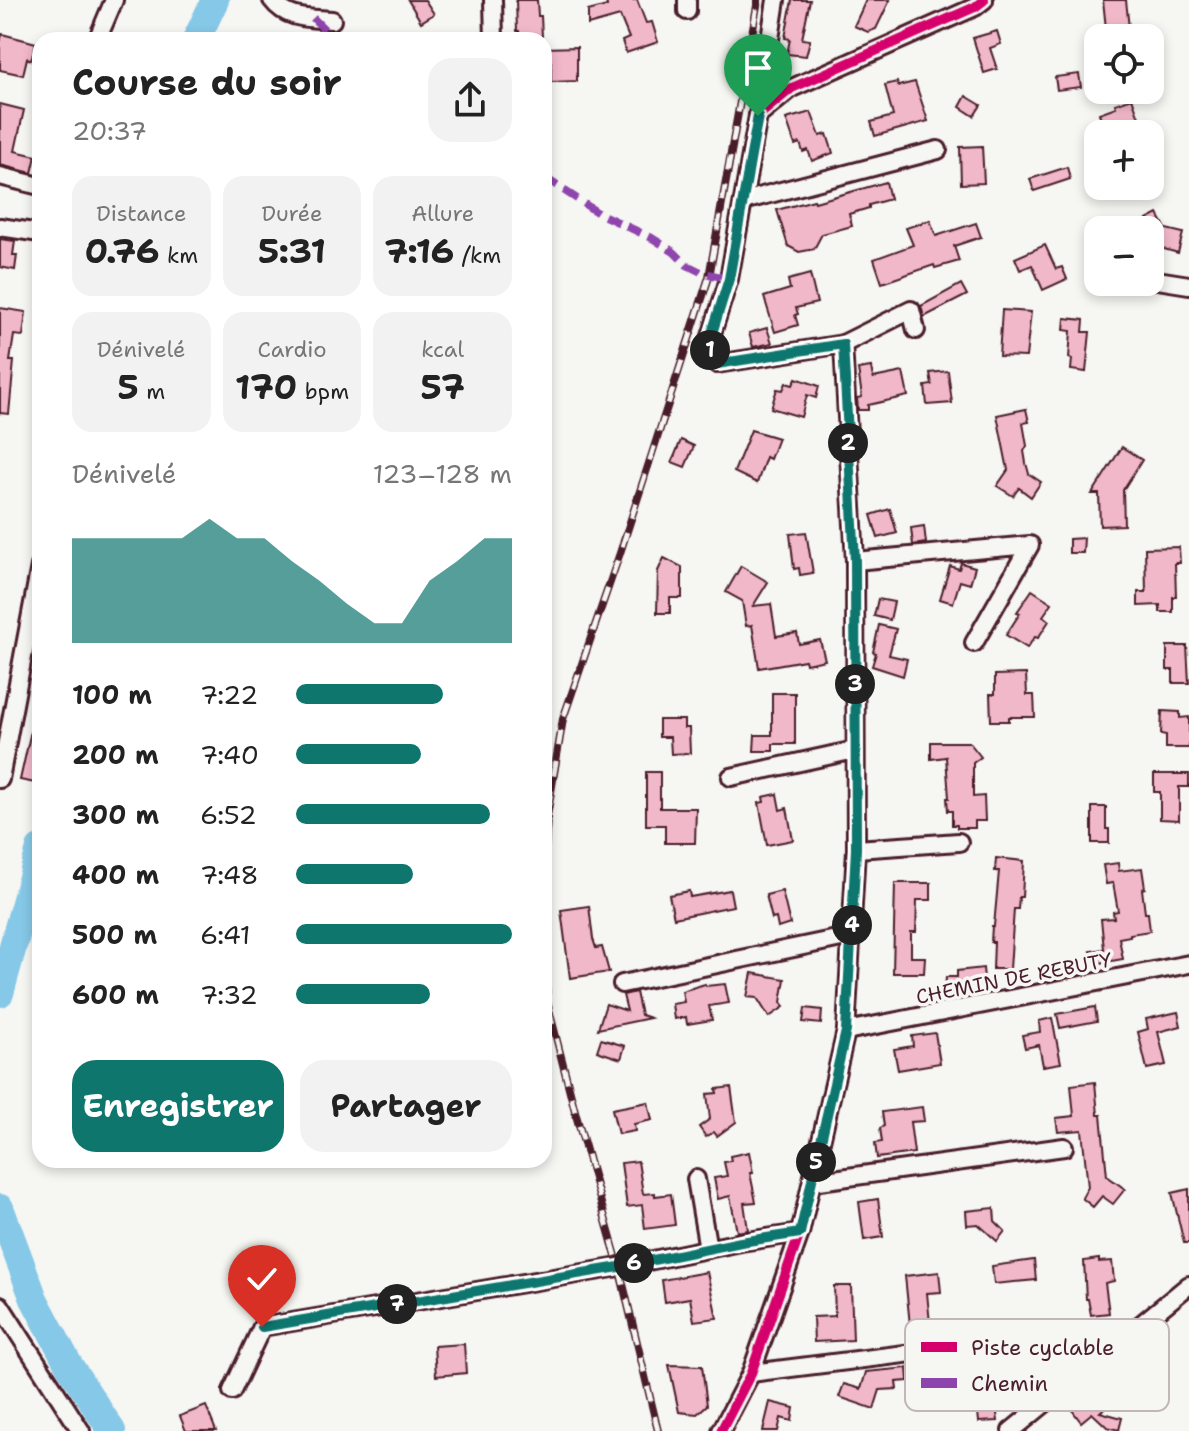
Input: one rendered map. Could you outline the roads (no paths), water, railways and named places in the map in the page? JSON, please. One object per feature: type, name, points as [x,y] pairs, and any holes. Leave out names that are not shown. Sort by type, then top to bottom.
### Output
[{"type":"street","points":[[100,32],[114,0]]},
{"type":"street","points":[[272,0],[278,8],[294,16],[332,20]]},
{"type":"street","points":[[493,0],[494,32]]},
{"type":"street","points":[[776,0],[729,279],[708,346],[717,364],[843,344],[911,310],[916,330]]},
{"type":"street","points":[[758,116],[792,88],[975,7],[984,0]]},
{"type":"street","points":[[743,201],[938,150]]},
{"type":"street","points":[[0,176],[32,184]]},
{"type":"street","points":[[0,227],[32,232]]},
{"type":"street","points":[[1164,281],[1189,285]]},
{"type":"street","points":[[721,1431],[751,1373],[800,1233],[846,1031],[856,849],[855,561],[843,344]]},
{"type":"street","points":[[855,561],[1030,545],[974,643]]},
{"type":"street","points":[[0,779],[32,609]]},
{"type":"street","points":[[731,777],[855,750]]},
{"type":"street","points":[[856,849],[959,842]]},
{"type":"street","points":[[622,984],[851,936]]},
{"type":"street","name":"CHEMIN DE REBUTY","points":[[846,1031],[1189,964]]},
{"type":"street","points":[[812,1182],[1064,1147]]},
{"type":"street","points":[[696,1179],[708,1249]]},
{"type":"street","points":[[232,1391],[262,1327],[800,1233]]},
{"type":"street","points":[[1148,1319],[1189,1285]]},
{"type":"street","points":[[0,1305],[81,1431]]},
{"type":"street","points":[[751,1373],[905,1354]]},
{"type":"street","points":[[1011,1431],[1035,1411]]},
{"type":"waterway","points":[[200,32],[215,0]]},
{"type":"waterway","points":[[0,993],[32,878]]},
{"type":"waterway","points":[[0,1208],[34,1299],[69,1365],[112,1431]]},
{"type":"railway","points":[[552,786],[563,719],[709,277],[758,0]]},
{"type":"railway","points":[[552,1021],[619,1267],[658,1431]]}]
